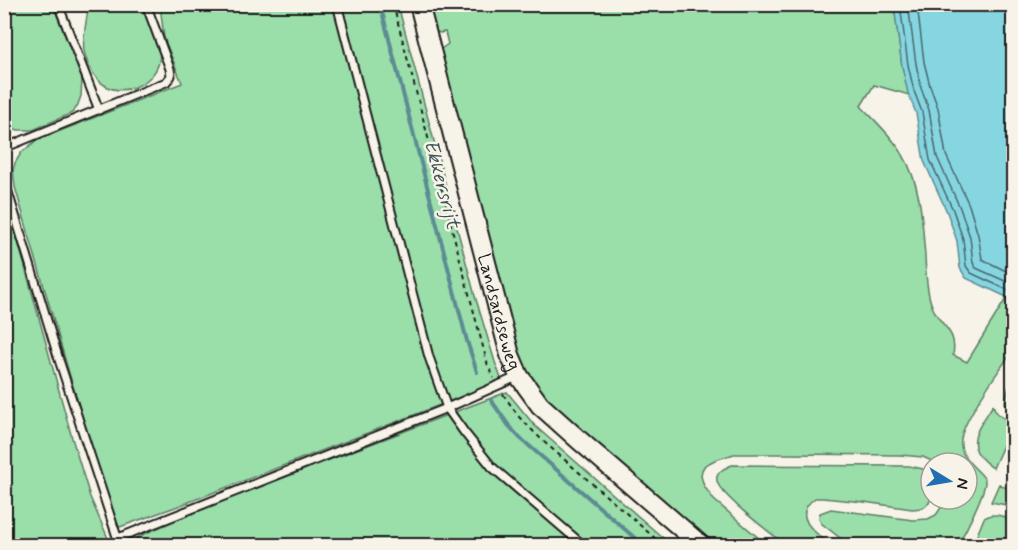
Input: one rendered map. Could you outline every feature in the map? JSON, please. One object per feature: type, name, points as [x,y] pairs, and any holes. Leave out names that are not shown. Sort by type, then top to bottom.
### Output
[{"type":"street","name":"Landsardseweg","points":[[419,4],[510,355],[519,376],[540,405],[702,546]]},
{"type":"lane","points":[[58,4],[99,110]]},
{"type":"lane","points":[[4,148],[166,82],[171,76],[170,69],[147,4]]},
{"type":"lane","points":[[337,4],[429,357],[447,408],[492,467],[584,546]]},
{"type":"lane","points":[[4,179],[60,363],[119,542],[447,408],[519,376]]},
{"type":"green space","points":[[5,4],[53,5],[82,79],[81,96],[72,113],[33,130],[18,130],[5,125]]},
{"type":"green space","points":[[89,5],[143,5],[155,33],[160,55],[156,70],[145,82],[129,89],[113,89],[102,83],[92,71],[84,51]]},
{"type":"green space","points":[[160,5],[398,5],[475,296],[502,381],[117,528],[15,187],[13,170],[21,153],[37,140],[182,83],[164,38]]},
{"type":"green space","points":[[424,5],[894,5],[902,66],[909,95],[874,85],[861,106],[894,142],[913,176],[921,209],[929,296],[934,311],[953,339],[953,355],[967,362],[1007,297],[1013,300],[1013,355],[1007,359],[967,421],[961,439],[962,451],[919,451],[919,457],[734,454],[715,460],[705,465],[702,470],[704,486],[714,500],[767,545],[705,545],[546,404],[523,364],[438,56],[441,49],[448,44],[445,32],[431,30]]},
{"type":"green space","points":[[5,196],[72,438],[90,497],[111,545],[6,546]]},
{"type":"green space","points":[[1013,371],[1014,408],[1006,405],[1005,402]]},
{"type":"green space","points":[[507,392],[535,426],[671,545],[128,546],[140,536],[193,512]]},
{"type":"green space","points":[[993,405],[998,415],[1013,423],[993,468],[979,455],[975,445],[975,438]]},
{"type":"green space","points":[[732,465],[909,466],[919,468],[919,508],[815,498],[805,511],[805,518],[813,530],[831,545],[786,545],[727,495],[717,481],[721,471]]},
{"type":"green space","points":[[979,473],[984,478],[979,500]]},
{"type":"green space","points":[[999,484],[1013,491],[1013,510],[1006,505],[991,502]]},
{"type":"green space","points":[[831,509],[913,520],[928,519],[939,511],[974,511],[958,545],[849,545],[821,523],[819,518],[820,513]]},
{"type":"green space","points":[[991,515],[1004,517],[1011,523],[1012,533],[1008,545],[973,545],[984,518]]},
{"type":"water","points":[[894,5],[1013,5],[1013,300],[966,278],[960,268],[957,241],[947,212],[924,161],[916,113],[908,93],[902,66]]},
{"type":"waterway","name":"Ekkersrijt","points":[[380,4],[477,372]]},
{"type":"waterway","name":"Ekkersrijt","points":[[491,400],[519,437],[644,546]]}]
